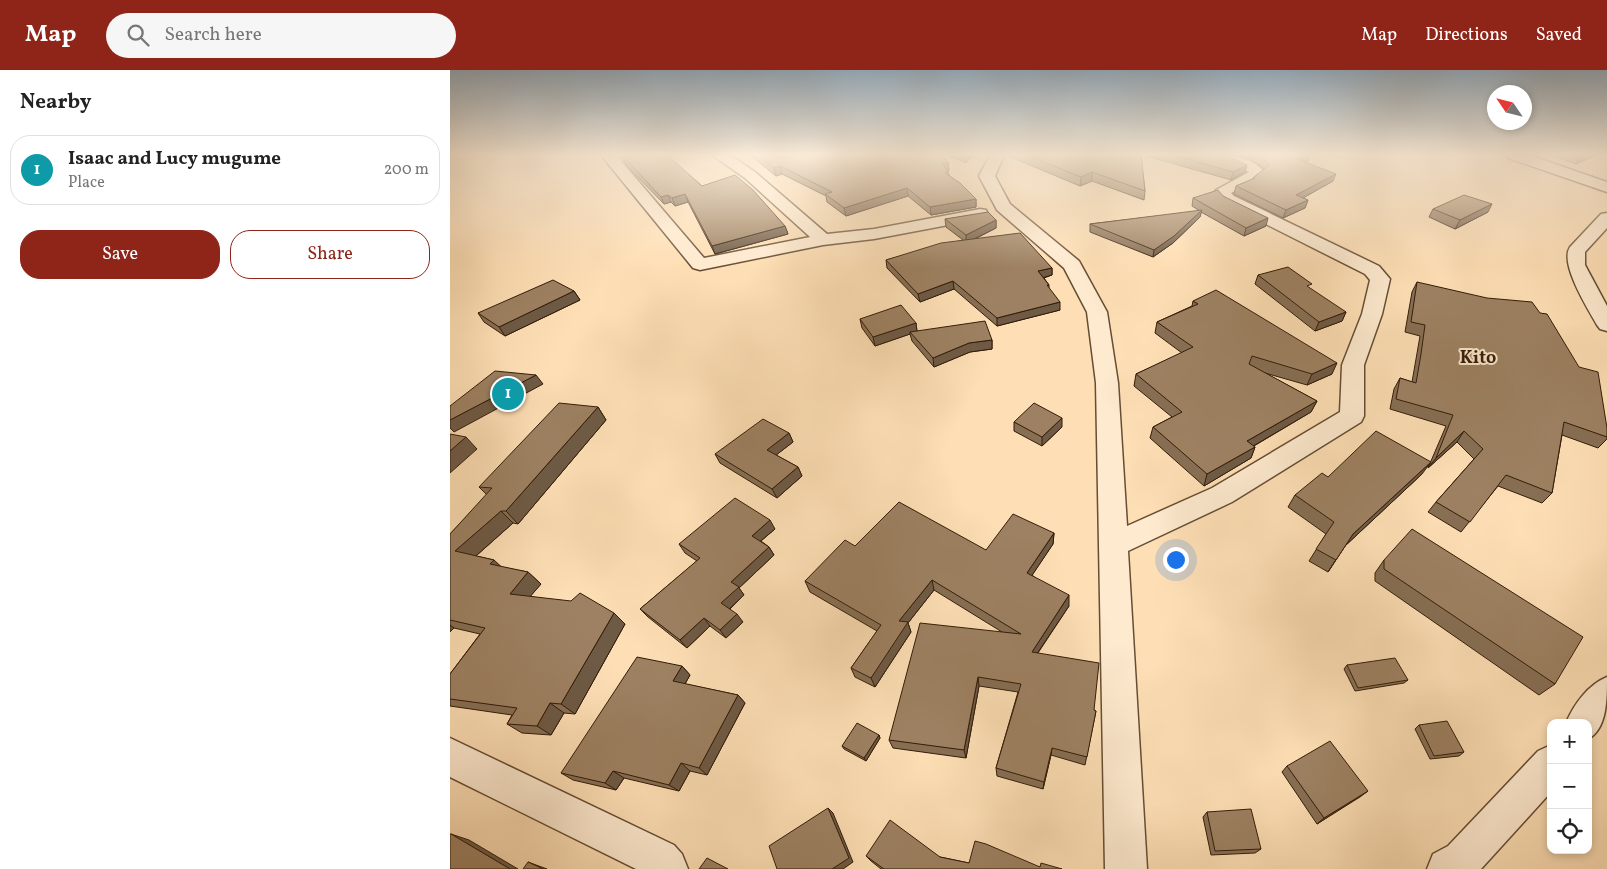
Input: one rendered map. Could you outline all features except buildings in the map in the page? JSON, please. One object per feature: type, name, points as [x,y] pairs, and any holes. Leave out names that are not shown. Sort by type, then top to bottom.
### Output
[{"type":"street","points":[[639,192],[700,264],[823,240],[874,234],[1005,209]]},
{"type":"street","points":[[769,192],[823,240]]},
{"type":"street","points":[[996,192],[1005,209],[1072,265],[1098,312],[1107,383],[1126,869]]},
{"type":"street","points":[[1113,545],[1222,495],[1352,416],[1353,365],[1372,314],[1380,279],[1372,270],[1228,198],[1223,192]]},
{"type":"street","points":[[1607,218],[1576,251],[1576,265],[1607,325]]},
{"type":"street","points":[[1587,719],[1607,694]]},
{"type":"street","points":[[450,757],[607,835],[660,859],[667,869]]},
{"type":"street","points":[[1448,869],[1462,860],[1547,768]]},
{"type":"place","name":"Isaac and Lucy mugume","points":[[508,394]]},
{"type":"district","name":"Kito","points":[[1478,357]]}]
